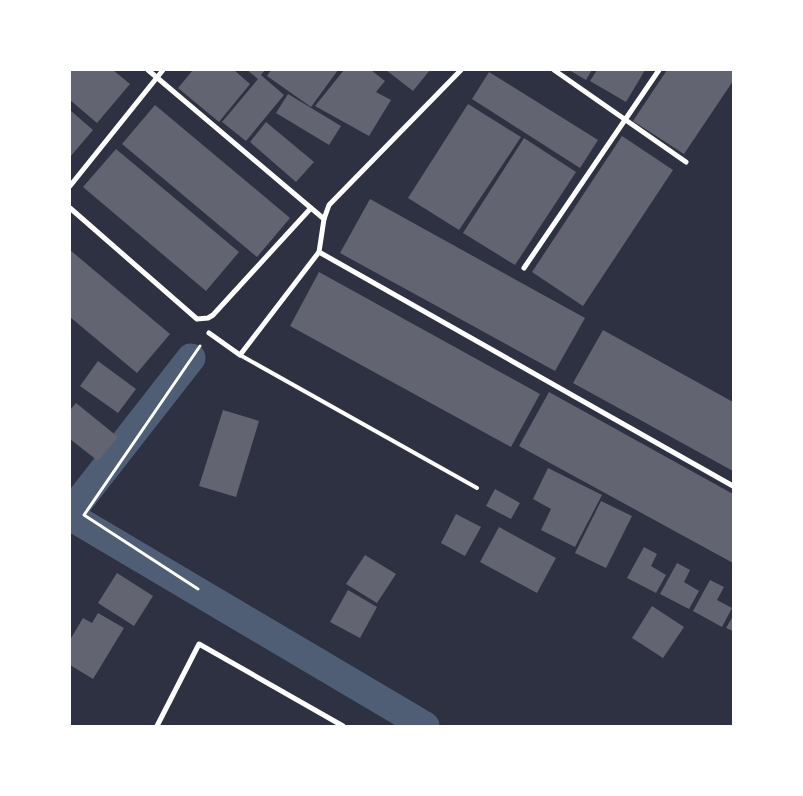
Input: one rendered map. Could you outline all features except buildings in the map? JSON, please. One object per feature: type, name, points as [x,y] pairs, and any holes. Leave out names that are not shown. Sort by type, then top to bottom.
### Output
[{"type":"street","points":[[148,70],[324,219]]},
{"type":"street","points":[[70,186],[163,70]]},
{"type":"street","points":[[209,333],[240,355],[319,252],[324,219],[330,204],[461,70]]},
{"type":"street","points":[[554,70],[686,162]]},
{"type":"street","points":[[524,268],[659,70]]},
{"type":"street","points":[[70,208],[197,319],[202,319],[213,315],[312,208]]},
{"type":"street","points":[[319,252],[733,486]]},
{"type":"street","points":[[157,726],[199,644],[343,726]]},
{"type":"lane","points":[[240,355],[477,488]]},
{"type":"path","points":[[198,589],[84,515],[209,333]]},
{"type":"waterway","points":[[70,513],[191,358]]},
{"type":"waterway","points":[[70,516],[425,726]]}]
